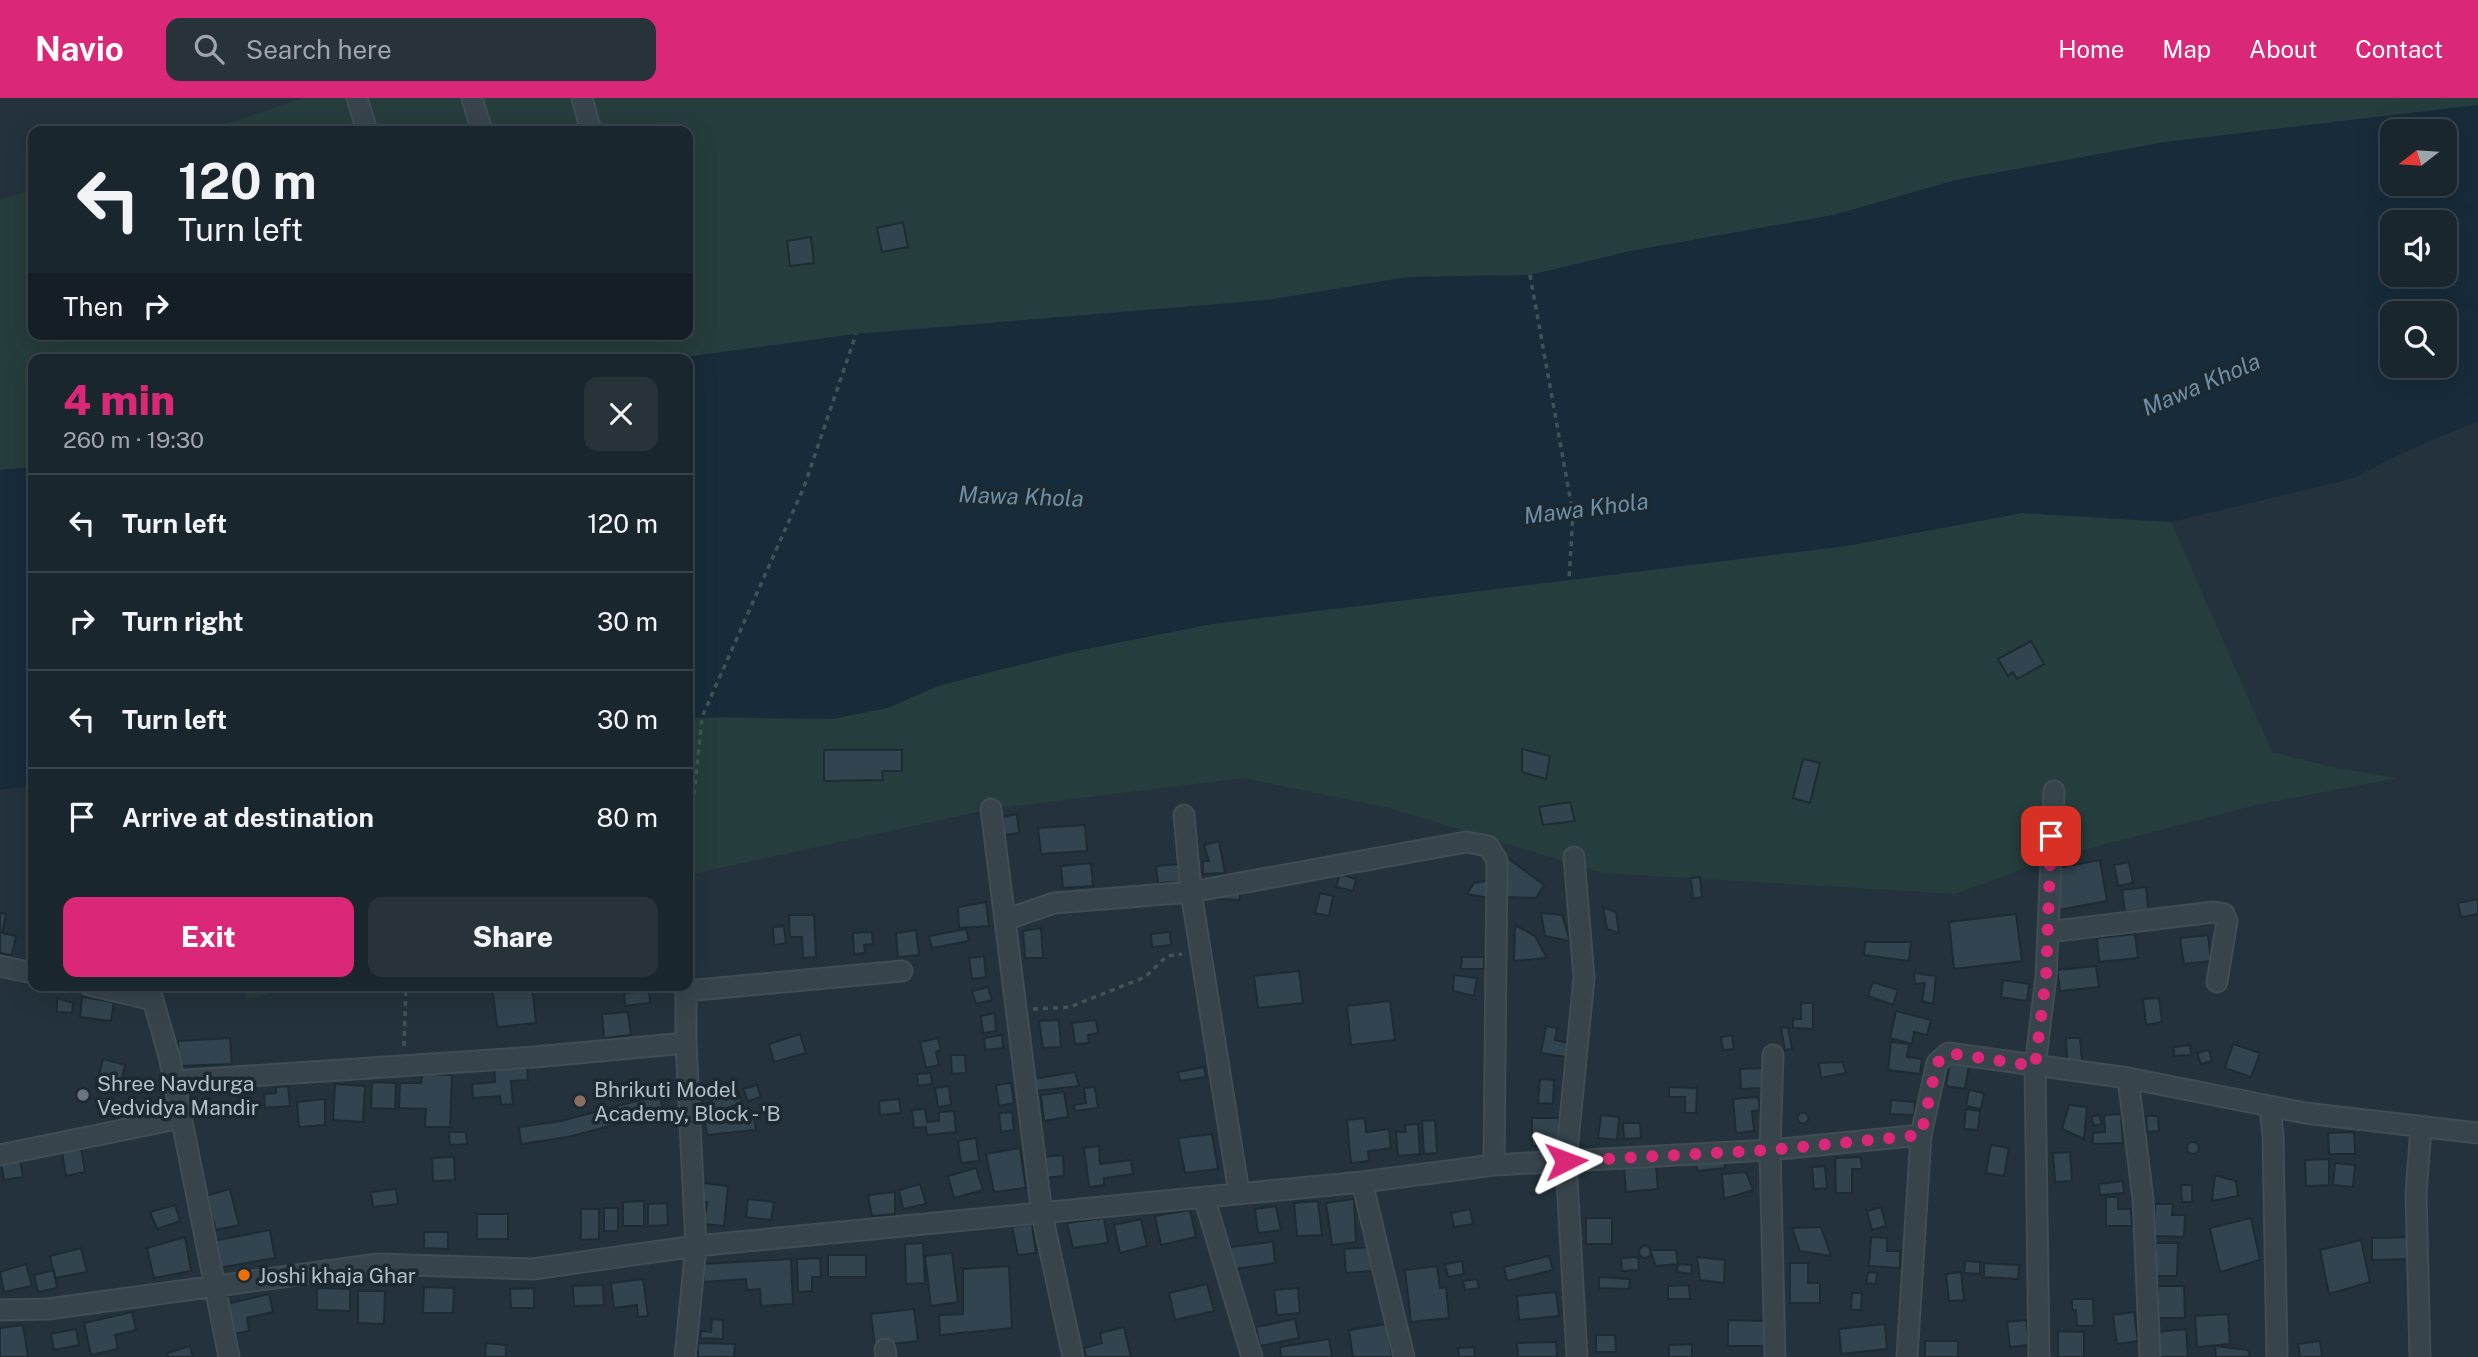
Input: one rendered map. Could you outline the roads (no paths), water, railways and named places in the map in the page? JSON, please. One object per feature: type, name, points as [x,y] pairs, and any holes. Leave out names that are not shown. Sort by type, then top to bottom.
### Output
[{"type":"street","points":[[357,98],[365,126]]},
{"type":"street","points":[[472,98],[480,126]]},
{"type":"street","points":[[582,98],[590,126]]},
{"type":"street","points":[[2039,1357],[2035,1066],[2048,932],[2049,859],[2054,791]]},
{"type":"street","points":[[991,809],[1042,1214],[1073,1357]]},
{"type":"street","points":[[1184,815],[1191,892],[1239,1194]]},
{"type":"street","points":[[1005,920],[1054,903],[1191,892],[1466,842],[1488,846],[1497,860],[1494,1165]]},
{"type":"street","points":[[1574,857],[1584,978],[1566,1161],[1577,1357]]},
{"type":"street","points":[[2048,932],[2214,912],[2224,914],[2227,921],[2217,982]]},
{"type":"street","points":[[0,966],[28,972]]},
{"type":"street","points":[[693,990],[902,971]]},
{"type":"street","points":[[115,991],[153,1000],[174,1081],[229,1357]]},
{"type":"street","points":[[685,991],[696,1246],[685,1357]]},
{"type":"street","points":[[174,1081],[535,1058],[686,1043]]},
{"type":"street","points":[[1907,1357],[1921,1135],[1937,1063],[1948,1053],[2128,1078],[2270,1107],[2421,1128],[2478,1133]]},
{"type":"street","points":[[1773,1055],[1770,1150],[1775,1357]]},
{"type":"street","points":[[2128,1078],[2143,1199],[2150,1357]]},
{"type":"street","points":[[2270,1107],[2273,1136],[2277,1357]]},
{"type":"street","points":[[0,1155],[181,1118]]},
{"type":"street","points":[[2420,1357],[2416,1193],[2421,1128]]},
{"type":"street","points":[[0,1310],[48,1309],[378,1264],[533,1269],[696,1246],[1362,1182],[1494,1165],[1770,1150],[1921,1135]]},
{"type":"street","points":[[1362,1182],[1404,1357]]},
{"type":"street","points":[[1204,1198],[1252,1357]]},
{"type":"water","name":"Mawa Khola","points":[[2478,105],[2478,421],[2400,454],[2351,479],[2171,522],[2022,513],[1846,546],[1212,624],[1081,650],[998,670],[938,686],[887,708],[832,719],[693,718],[693,356],[856,334],[1269,300],[1408,277],[1530,275],[1631,251],[1834,215],[1956,180],[2166,142]]},
{"type":"water","points":[[28,467],[28,786],[0,790],[0,470]]},
{"type":"place","name":"Shree Navdurga Vedvidya Mandir","points":[[83,1095]]},
{"type":"place","name":"Bhrikuti Model Academy, Block - 'B","points":[[580,1101]]},
{"type":"place","name":"Joshi khaja Ghar","points":[[244,1275]]}]
